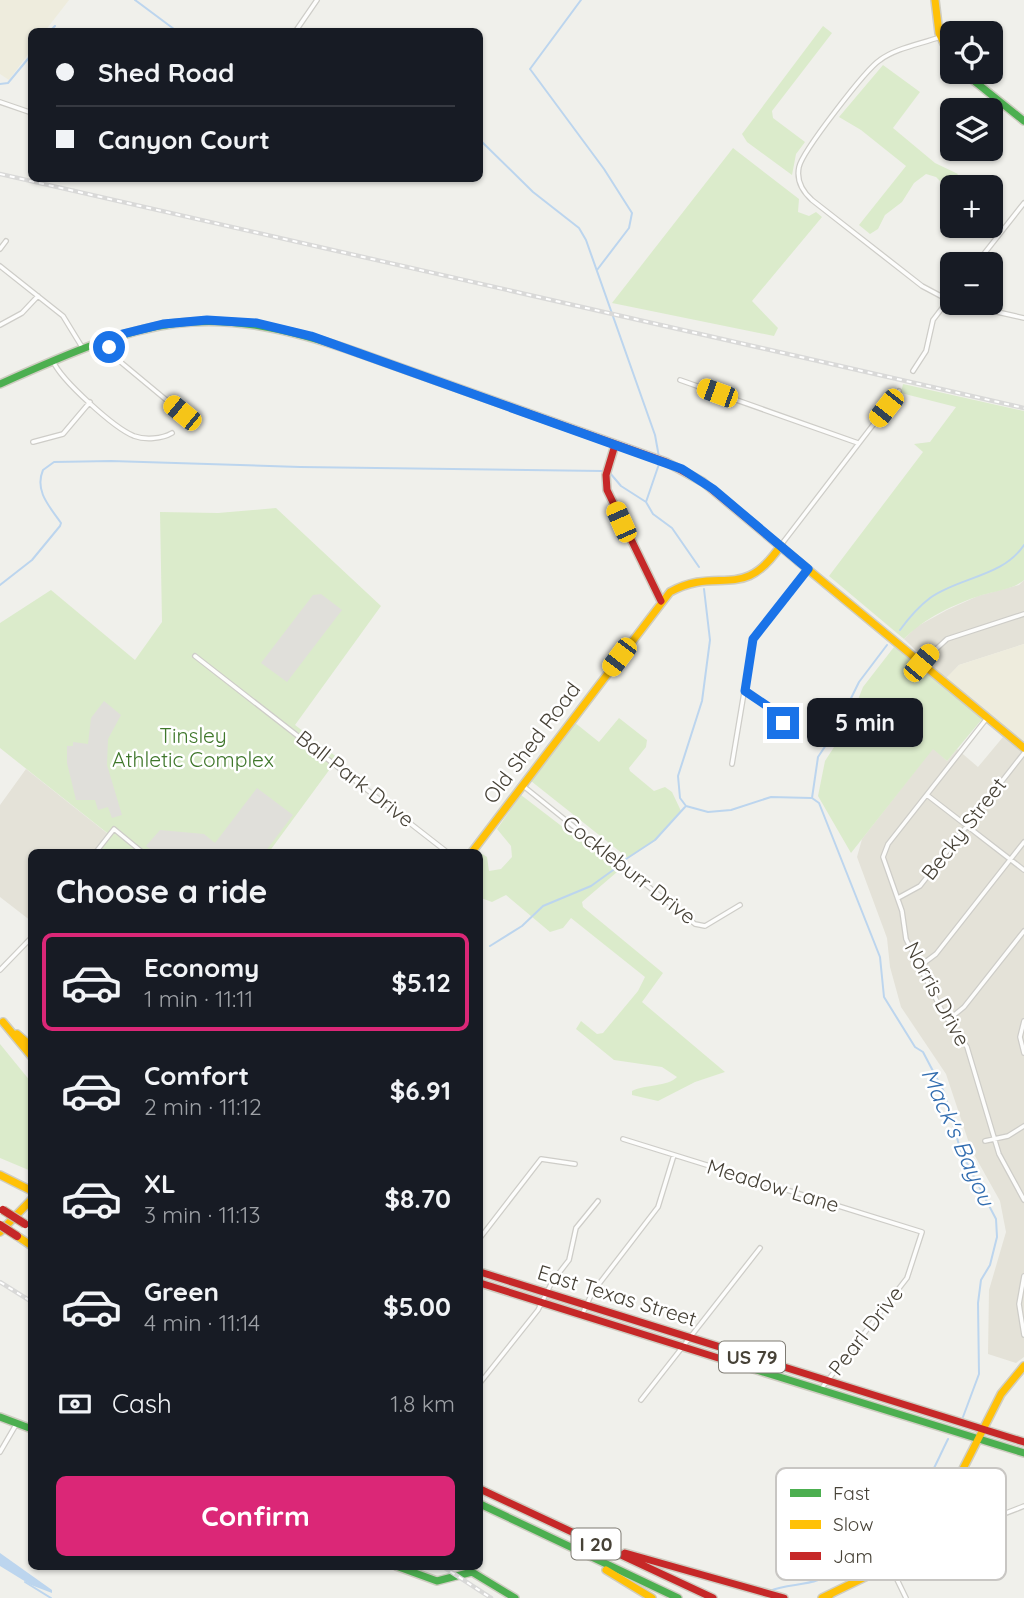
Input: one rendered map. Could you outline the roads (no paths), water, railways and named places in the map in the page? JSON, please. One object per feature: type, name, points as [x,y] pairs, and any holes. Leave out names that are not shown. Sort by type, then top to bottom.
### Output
[{"type":"main road","points":[[935,0],[940,37]]},
{"type":"main road","points":[[978,84],[1024,121]]},
{"type":"main road","points":[[0,384],[82,347],[151,326],[192,320],[240,321],[311,336],[692,474],[1024,750]]},
{"type":"main road","points":[[615,445],[607,470],[607,490],[661,601]]},
{"type":"main road","name":"Old Shed Road","points":[[474,849],[670,592],[687,582],[746,579],[764,568],[780,545]]},
{"type":"main road","points":[[1,1020],[28,1053]]},
{"type":"main road","points":[[1,1020],[28,1044]]},
{"type":"main road","points":[[0,1175],[28,1189]]},
{"type":"main road","points":[[0,1232],[28,1203]]},
{"type":"main road","points":[[1,1209],[28,1226]]},
{"type":"main road","points":[[0,1225],[28,1243]]},
{"type":"main road","name":"East Texas Street","points":[[483,1273],[690,1338],[854,1400],[1024,1452]]},
{"type":"main road","name":"East Texas Street","points":[[483,1284],[683,1346],[828,1380],[1024,1442]]},
{"type":"main road","points":[[966,1468],[1002,1394],[1024,1366]]},
{"type":"main road","points":[[0,1417],[28,1427]]},
{"type":"main road","name":"I 20","points":[[483,1490],[713,1598]]},
{"type":"main road","name":"I 20","points":[[483,1505],[678,1598]]},
{"type":"main road","points":[[592,1542],[784,1598]]},
{"type":"main road","points":[[577,1551],[652,1598]]},
{"type":"main road","points":[[407,1570],[437,1581],[464,1572],[475,1572],[515,1598]]},
{"type":"main road","points":[[827,1597],[860,1580]]},
{"type":"street","points":[[298,28],[317,0]]},
{"type":"street","points":[[940,37],[887,55],[874,64],[804,156],[799,178],[803,190],[812,200],[922,286],[940,296]]},
{"type":"street","points":[[0,102],[28,112]]},
{"type":"street","points":[[985,252],[1024,203]]},
{"type":"street","points":[[0,249],[6,241]]},
{"type":"street","points":[[0,266],[69,323],[82,347]]},
{"type":"street","points":[[0,325],[24,312],[38,296]]},
{"type":"street","points":[[913,371],[926,351],[933,320],[940,313]]},
{"type":"street","points":[[1003,313],[1024,318]]},
{"type":"street","points":[[106,338],[117,359],[182,413]]},
{"type":"street","points":[[53,360],[61,377],[133,435],[161,438],[172,433]]},
{"type":"street","points":[[680,380],[858,443]]},
{"type":"street","points":[[780,545],[899,391]]},
{"type":"street","points":[[33,442],[63,434],[90,402]]},
{"type":"street","points":[[732,764],[732,751],[741,722],[753,639],[808,569]]},
{"type":"street","points":[[921,663],[947,639],[1024,614]]},
{"type":"street","name":"Ball Park Drive","points":[[195,656],[443,849]]},
{"type":"street","points":[[745,691],[773,710],[783,723]]},
{"type":"street","points":[[987,718],[927,795],[1024,870]]},
{"type":"street","name":"Becky Street","points":[[898,898],[920,886],[1024,750]]},
{"type":"street","name":"Cockleburr Drive","points":[[523,785],[695,924],[705,926],[740,905]]},
{"type":"street","name":"Norris Drive","points":[[927,795],[884,851],[884,862],[898,898],[906,939],[948,1020],[967,1047],[999,1154],[1022,1190],[1024,1200]]},
{"type":"street","points":[[98,849],[114,829],[138,849]]},
{"type":"street","points":[[920,966],[943,947],[1024,842]]},
{"type":"street","points":[[948,1020],[964,1007],[1024,931]]},
{"type":"street","points":[[0,970],[28,941]]},
{"type":"street","points":[[1024,1021],[1020,1037],[1024,1053]]},
{"type":"street","points":[[985,1141],[1024,1126]]},
{"type":"street","name":"Meadow Lane","points":[[623,1139],[922,1232]]},
{"type":"street","points":[[582,1315],[585,1304],[656,1211],[674,1155]]},
{"type":"street","points":[[483,1234],[542,1158],[575,1164]]},
{"type":"street","points":[[483,1380],[542,1303],[569,1259],[576,1228],[597,1201]]},
{"type":"street","name":"Pearl Drive","points":[[821,1389],[907,1278],[922,1232]]},
{"type":"street","points":[[641,1400],[760,1248]]},
{"type":"street","points":[[1024,1276],[1019,1304],[1024,1335]]},
{"type":"street","points":[[621,1327],[624,1316]]},
{"type":"street","points":[[854,1400],[858,1390]]},
{"type":"street","points":[[0,1452],[17,1423]]},
{"type":"street","points":[[1006,1514],[1023,1508]]},
{"type":"street","points":[[897,1580],[906,1598]]},
{"type":"water","points":[[0,1553],[52,1590],[52,1593],[31,1585],[0,1566]]},
{"type":"waterway","points":[[135,0],[173,28]]},
{"type":"waterway","points":[[581,0],[530,69],[604,169],[632,213],[629,228],[597,270]]},
{"type":"waterway","points":[[0,84],[8,83],[28,59]]},
{"type":"waterway","points":[[483,143],[533,192],[579,228],[586,240],[655,435],[659,457]]},
{"type":"waterway","points":[[0,585],[32,560],[60,526],[61,523],[44,498],[40,485],[43,470],[54,462],[602,471]]},
{"type":"waterway","points":[[646,502],[659,464]]},
{"type":"waterway","points":[[610,473],[621,486],[646,502],[653,514],[672,528],[699,567]]},
{"type":"waterway","name":"Mack's Bayou","points":[[900,630],[930,598],[1005,564],[1024,545]]},
{"type":"waterway","points":[[704,589],[710,640],[702,701],[678,776],[680,798],[686,806],[708,812],[731,810],[771,797],[811,798]]},
{"type":"waterway","name":"Mack's Bayou","points":[[887,645],[859,682],[834,733],[818,757],[812,798],[819,803],[880,957],[884,997],[915,1047],[923,1052],[944,1092],[961,1152],[996,1219],[997,1237],[990,1265],[981,1280],[978,1303],[979,1374],[963,1417]]},
{"type":"waterway","points":[[623,861],[655,840],[685,807]]},
{"type":"waterway","points":[[490,946],[522,926],[543,906],[591,886],[616,868]]},
{"type":"waterway","name":"Mack's Bayou","points":[[934,1468],[948,1439]]},
{"type":"waterway","name":"Mack's Bayou","points":[[770,1591],[817,1580]]},
{"type":"waterway","name":"Mack's Bayou","points":[[25,1582],[51,1598]]},
{"type":"railway","points":[[0,174],[28,180]]},
{"type":"railway","points":[[35,182],[1024,408]]},
{"type":"railway","points":[[0,1282],[28,1300]]},
{"type":"railway","points":[[448,1570],[491,1598]]},
{"type":"park label","name":"Tinsley Athletic Complex","points":[[193,748]]}]
